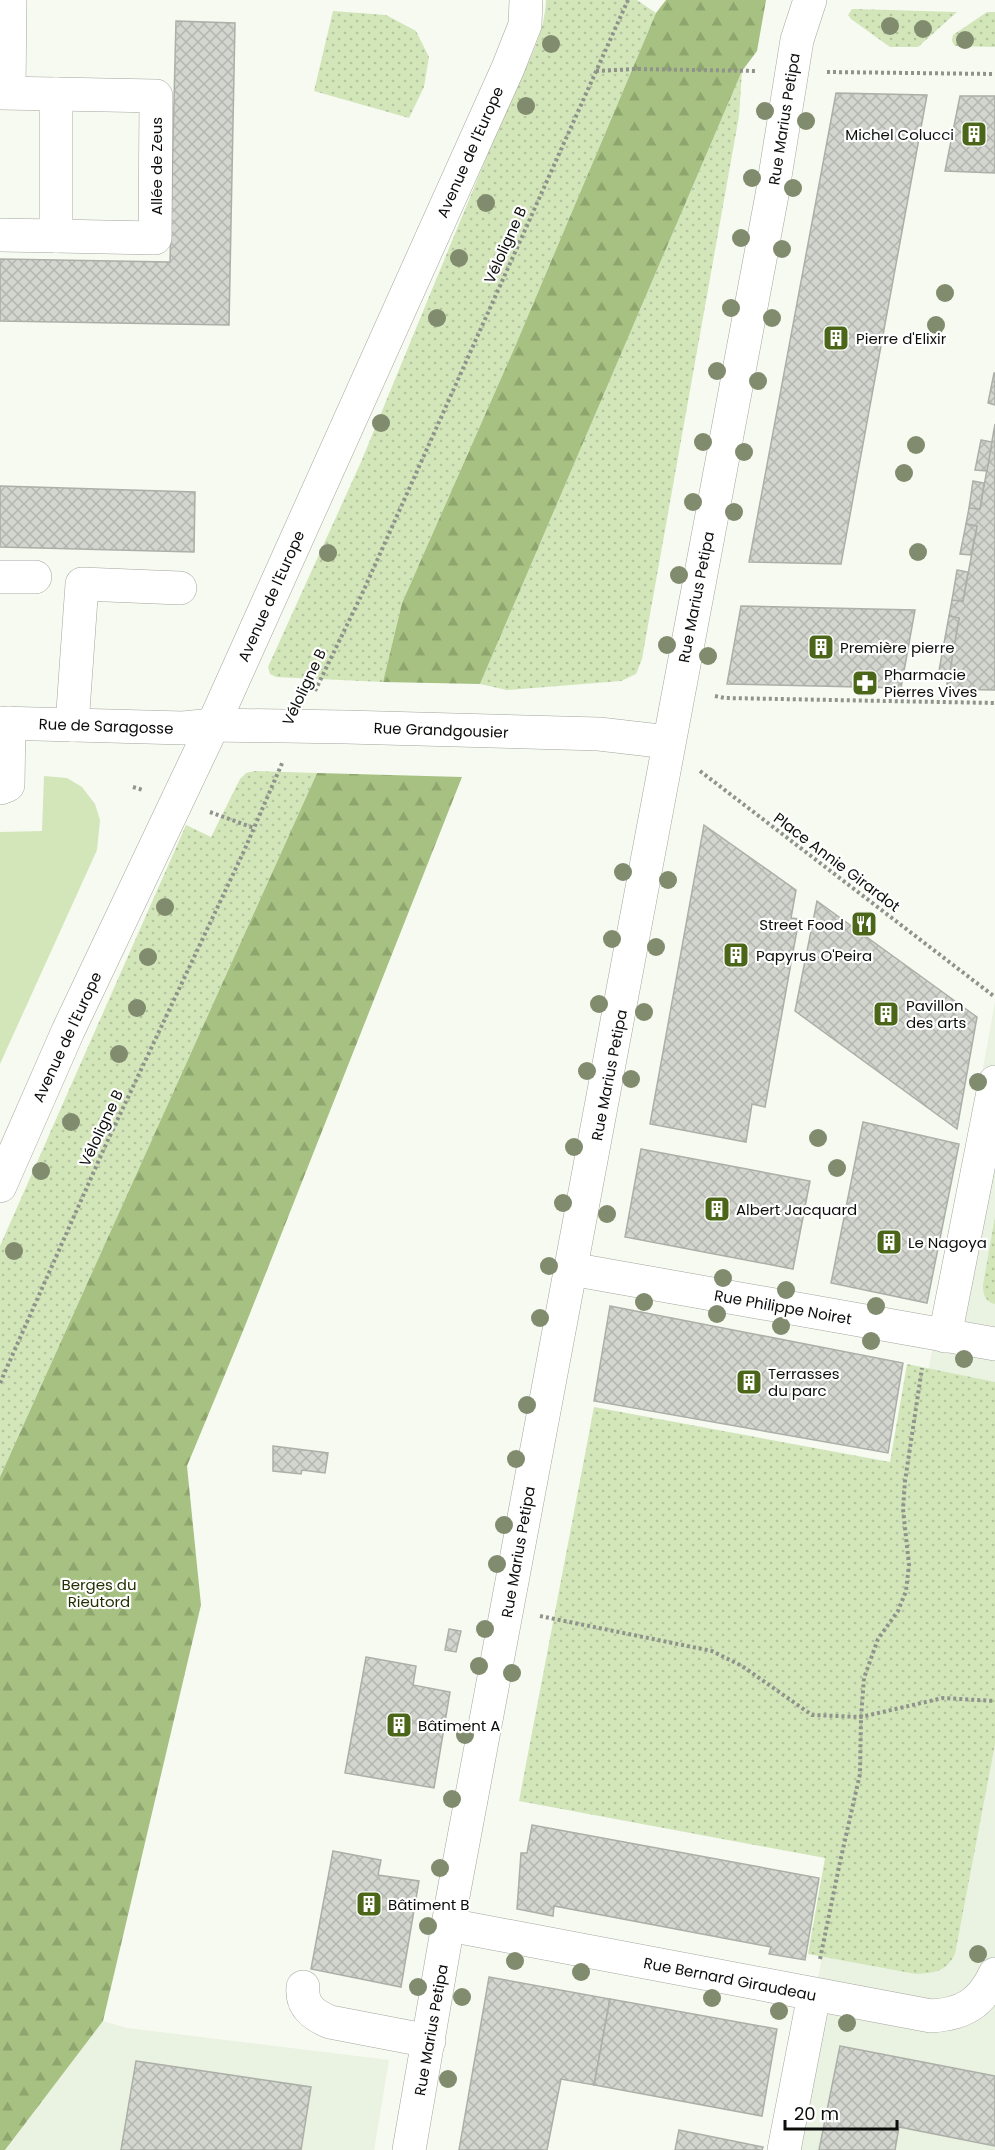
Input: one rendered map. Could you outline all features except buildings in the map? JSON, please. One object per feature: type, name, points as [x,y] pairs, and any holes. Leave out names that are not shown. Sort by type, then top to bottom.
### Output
[{"type":"street","name":"Allée de Zeus","points":[[0,235],[155,238],[156,96],[5,93],[10,0]]},
{"type":"street","name":"Avenue de l'Europe","points":[[0,1186],[68,1031],[213,725],[508,68],[525,25],[526,0]]},
{"type":"street","name":"Rue Marius Petipa","points":[[409,2150],[507,1611],[772,195],[797,40],[810,0]]},
{"type":"street","points":[[56,94],[56,236]]},
{"type":"street","points":[[0,577],[35,577]]},
{"type":"street","points":[[72,725],[82,584],[180,588]]},
{"type":"street","name":"Rue de Saragosse","points":[[4,723],[183,728],[213,725]]},
{"type":"street","points":[[0,788],[8,785],[4,723]]},
{"type":"street","name":"Rue Grandgousier","points":[[213,725],[599,734],[669,742]]},
{"type":"street","points":[[945,1336],[995,1082]]},
{"type":"street","name":"Rue Philippe Noiret","points":[[571,1269],[995,1344]]},
{"type":"street","name":"Rue Bernard Giraudeau","points":[[449,1925],[931,2016],[953,2015],[974,2003],[986,1992],[995,1974]]},
{"type":"street","points":[[303,1987],[304,2001],[316,2016],[330,2022],[429,2041]]},
{"type":"street","points":[[784,2150],[814,1995]]},
{"type":"path","name":"Véloligne B","points":[[0,1383],[102,1153],[244,851],[366,583],[628,0]]},
{"type":"path","points":[[596,71],[636,69],[995,74]]},
{"type":"path","points":[[679,689],[724,698],[995,703]]},
{"type":"path","name":"Place Annie Girardot","points":[[669,742],[711,782],[995,997]]},
{"type":"path","points":[[814,1995],[860,1774],[864,1678],[878,1639],[898,1611],[906,1591],[909,1565],[903,1509],[905,1481],[922,1367],[909,1349],[902,1328]]},
{"type":"path","points":[[507,1611],[712,1651],[742,1666],[812,1715],[861,1717],[943,1698],[995,1701]]},
{"type":"shaded area","points":[[995,1002],[995,2150],[787,2150],[931,1357]]},
{"type":"shaded area","points":[[103,2021],[127,2028],[389,2060],[374,2150],[5,2150]]},
{"type":"green space","points":[[546,0],[637,0],[656,13],[514,349],[402,603],[383,682],[276,677],[270,674],[268,667],[361,462],[510,100],[533,52],[542,26]]},
{"type":"green space","points":[[666,0],[766,0],[757,51],[742,71],[480,684],[383,682],[402,603],[514,349],[656,13]]},
{"type":"green space","points":[[852,9],[957,12],[918,47],[890,47],[851,19],[848,15]]},
{"type":"green space","points":[[333,11],[386,15],[416,31],[429,57],[424,87],[409,118],[314,91]]},
{"type":"green space","points":[[987,12],[995,12],[995,47],[955,46],[952,41],[953,35]]},
{"type":"green space","points":[[742,71],[739,116],[642,659],[636,674],[621,681],[507,690],[480,684]]},
{"type":"green space","points":[[255,771],[317,773],[0,1477],[0,1246],[186,825],[211,837],[240,779],[246,773]]},
{"type":"green space","name":"Berges du Rieutord","points":[[317,773],[462,777],[243,1331],[187,1466],[201,1605],[103,2021],[5,2150],[0,2150],[0,1477]]},
{"type":"green space","points":[[44,776],[67,778],[82,787],[95,804],[100,820],[97,850],[0,1064],[0,832],[42,831]]},
{"type":"green space","points":[[995,1217],[995,1304],[985,1297],[983,1285]]},
{"type":"green space","points":[[907,1364],[995,1382],[995,1744],[955,1954],[948,1965],[943,1968],[916,1974],[808,1954],[825,1858],[519,1801],[594,1407],[890,1462]]},
{"type":"place","name":"Michel Colucci","points":[[974,134]]},
{"type":"place","name":"Pierre d'Elixir","points":[[836,338]]},
{"type":"place","name":"Première pierre","points":[[821,647]]},
{"type":"place","name":"Pharmacie Pierres Vives","points":[[865,683]]},
{"type":"place","name":"Street Food","points":[[864,924]]},
{"type":"place","name":"Papyrus O'Peira","points":[[736,955]]},
{"type":"place","name":"Pavillon des arts","points":[[886,1014]]},
{"type":"place","name":"Albert Jacquard","points":[[717,1209]]},
{"type":"place","name":"Le Nagoya","points":[[889,1242]]},
{"type":"place","name":"Terrasses du parc","points":[[749,1382]]},
{"type":"place","name":"Bâtiment A","points":[[399,1725]]},
{"type":"place","name":"Bâtiment B","points":[[369,1904]]}]
